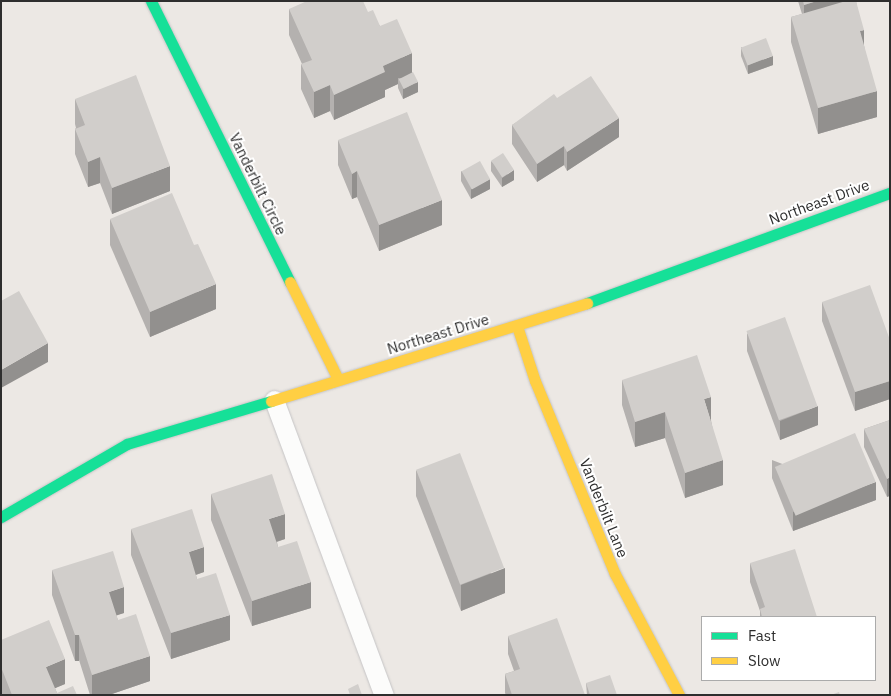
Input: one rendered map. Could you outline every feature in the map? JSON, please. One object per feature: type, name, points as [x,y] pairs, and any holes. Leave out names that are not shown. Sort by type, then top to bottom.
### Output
[{"type":"street","name":"Vanderbilt Circle","points":[[151,1],[338,380]]},
{"type":"street","name":"Northeast Drive","points":[[1,517],[127,444],[517,326],[659,279],[779,231],[890,192]]},
{"type":"street","name":"Vanderbilt Lane","points":[[517,326],[535,381],[615,574],[679,695]]},
{"type":"lane","points":[[274,400],[384,695]]},
{"type":"building","points":[[307,1],[363,1],[368,12],[373,10],[380,26],[397,19],[412,53],[383,66],[385,72],[334,95],[330,85],[314,92],[301,64],[312,60],[289,9]]},
{"type":"building","points":[[803,1],[817,1],[804,5]]},
{"type":"building","points":[[846,1],[856,1],[864,30],[860,31],[877,91],[818,108],[791,17]]},
{"type":"building","points":[[766,38],[773,56],[748,65],[741,48]]},
{"type":"building","points":[[413,72],[418,82],[404,89],[399,79]]},
{"type":"building","points":[[136,75],[170,166],[112,188],[100,157],[88,162],[75,129],[85,125],[75,99]]},
{"type":"building","points":[[591,76],[619,118],[567,152],[564,146],[537,164],[512,125],[554,94],[557,98]]},
{"type":"building","points":[[407,112],[442,200],[379,225],[357,171],[352,174],[338,140]]},
{"type":"building","points":[[503,153],[514,170],[502,177],[491,161]]},
{"type":"building","points":[[480,161],[490,179],[472,190],[462,171]]},
{"type":"building","points":[[172,193],[194,245],[198,244],[216,284],[150,312],[110,219]]},
{"type":"building","points":[[870,285],[890,340],[890,381],[855,392],[822,302]]},
{"type":"building","points":[[19,291],[48,343],[1,370],[1,301]]},
{"type":"building","points":[[785,317],[817,406],[779,420],[746,331]]},
{"type":"building","points":[[697,355],[711,397],[704,399],[723,460],[685,473],[665,412],[635,422],[622,380]]},
{"type":"building","points":[[890,420],[890,477],[887,479],[864,429]]},
{"type":"building","points":[[855,433],[876,482],[796,516],[775,467]]},
{"type":"building","points":[[460,453],[504,568],[460,585],[416,470]]},
{"type":"building","points":[[272,474],[285,514],[269,519],[278,547],[297,541],[311,582],[252,601],[211,494]]},
{"type":"building","points":[[192,509],[204,547],[189,552],[197,579],[216,573],[230,615],[171,633],[131,529]]},
{"type":"building","points":[[795,549],[817,616],[762,616],[760,609],[765,607],[750,563]]},
{"type":"building","points":[[113,551],[124,587],[109,592],[118,620],[136,614],[150,656],[92,675],[79,635],[75,635],[52,570]]},
{"type":"building","points":[[557,618],[585,695],[512,695],[505,674],[520,669],[508,636]]},
{"type":"building","points":[[49,620],[65,659],[46,667],[57,693],[73,686],[77,695],[12,695],[1,667],[1,640]]},
{"type":"building","points":[[610,675],[617,695],[590,695],[586,683]]},
{"type":"building","points":[[358,684],[362,695],[350,695],[348,689]]},
{"type":"traffic: fast","points":[[151,1],[290,282]]},
{"type":"traffic: fast","points":[[587,303],[890,193]]},
{"type":"traffic: fast","points":[[1,517],[127,444],[271,401]]},
{"type":"traffic: slow","points":[[290,282],[338,379]]},
{"type":"traffic: slow","points":[[271,401],[587,303]]},
{"type":"traffic: slow","points":[[517,326],[535,381],[615,574],[679,695]]}]
